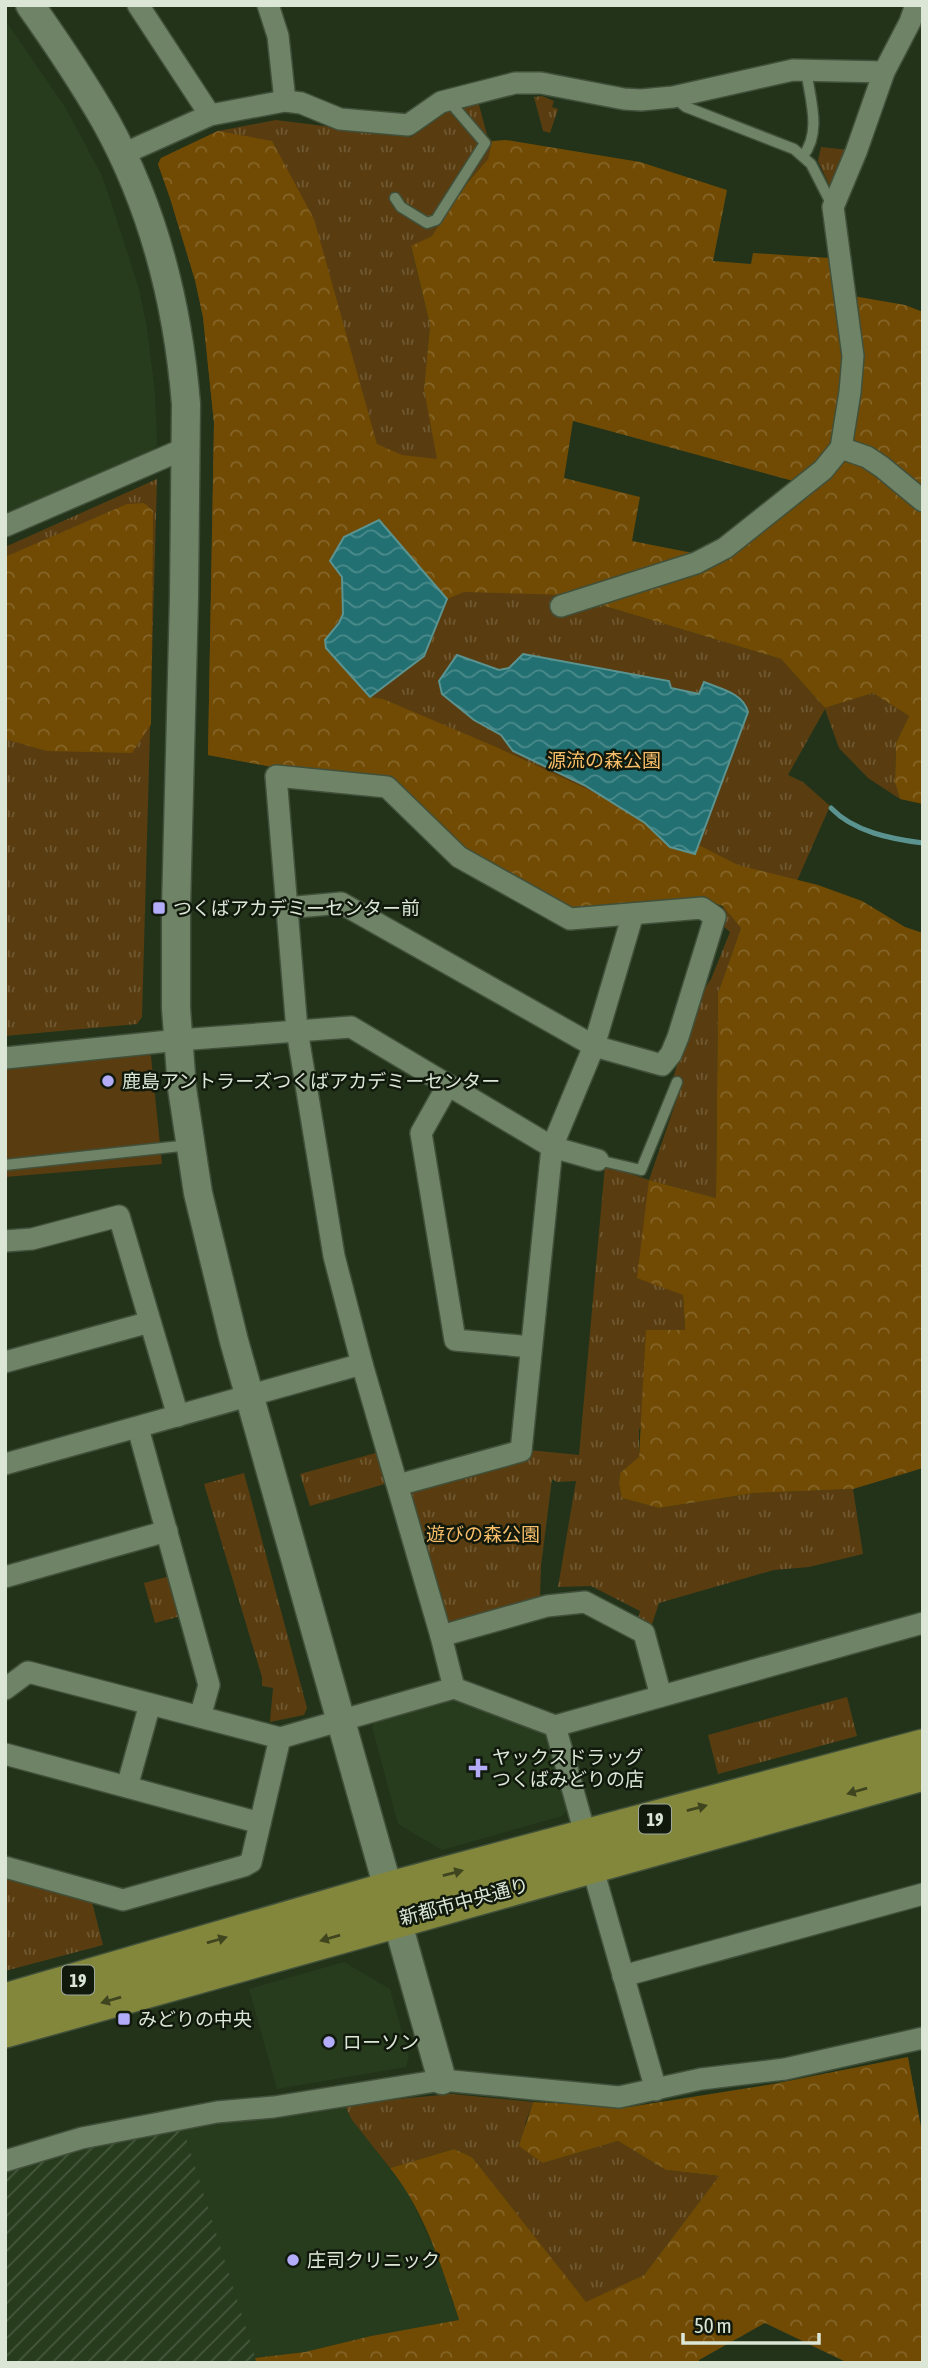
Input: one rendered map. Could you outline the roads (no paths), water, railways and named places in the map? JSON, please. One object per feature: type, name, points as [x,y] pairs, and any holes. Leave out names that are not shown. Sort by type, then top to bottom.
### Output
[{"type":"main road","name":"新都市中央通り","points":[[589,1852],[923,1747]]},
{"type":"main road","name":"新都市中央通り","points":[[5,2001],[391,1905],[589,1852],[923,1773]]},
{"type":"main road","name":"新都市中央通り","points":[[5,2030],[391,1905]]},
{"type":"street","points":[[30,5],[88,92],[122,155],[149,219],[167,282],[183,363],[186,404],[176,908],[178,1040],[182,1088],[208,1237],[391,1905],[442,2080]]},
{"type":"street","points":[[138,5],[210,115]]},
{"type":"street","points":[[268,5],[278,36],[285,101]]},
{"type":"street","points":[[561,606],[696,564],[725,548],[823,470],[841,448],[853,356],[833,207],[884,72],[916,5]]},
{"type":"street","points":[[122,155],[210,115],[285,101],[301,103],[340,119],[408,125],[442,103],[516,83],[541,83],[641,100],[673,96],[793,70],[884,72]]},
{"type":"street","points":[[5,526],[186,448]]},
{"type":"street","points":[[841,448],[867,457],[923,501]]},
{"type":"street","points":[[286,908],[341,903],[594,1046],[662,1065],[671,1054],[678,1037],[715,917],[702,908],[570,919],[459,857],[387,787],[276,776],[286,908],[297,1030],[334,1256],[454,1688]]},
{"type":"street","points":[[398,1485],[521,1451],[552,1147],[594,1046],[634,914]]},
{"type":"street","points":[[5,1058],[178,1040],[351,1027],[552,1147],[598,1160]]},
{"type":"street","points":[[448,1085],[421,1133],[455,1340],[531,1347]]},
{"type":"street","points":[[7,1248],[119,1216],[178,1416]]},
{"type":"street","points":[[5,1362],[150,1322]]},
{"type":"street","points":[[5,1465],[362,1364]]},
{"type":"street","points":[[138,1428],[209,1685],[200,1717]]},
{"type":"street","points":[[5,1577],[167,1531]]},
{"type":"street","points":[[441,1636],[547,1605],[585,1602],[644,1633],[661,1696]]},
{"type":"street","points":[[5,1689],[28,1672],[280,1738],[454,1688],[555,1726],[923,1623]]},
{"type":"street","points":[[127,1787],[150,1704]]},
{"type":"street","points":[[555,1726],[656,2090]]},
{"type":"street","points":[[5,1867],[123,1900],[244,1866],[251,1862],[280,1738]]},
{"type":"street","points":[[5,1754],[260,1823]]},
{"type":"street","points":[[623,1976],[923,1895]]},
{"type":"street","points":[[5,2161],[82,2138],[217,2112],[274,2107],[442,2080],[619,2097],[701,2080],[785,2068],[923,2038]]},
{"type":"lane","points":[[803,156],[813,140],[814,125],[806,71]]},
{"type":"lane","points":[[673,96],[686,107],[784,143],[803,156],[816,172],[833,207]]},
{"type":"lane","points":[[395,198],[401,207],[427,223],[436,219],[485,143],[449,101]]},
{"type":"lane","points":[[598,1160],[641,1170],[677,1082]]},
{"type":"lane","points":[[5,1165],[191,1145]]},
{"type":"water","points":[[379,520],[447,599],[424,656],[370,697],[326,648],[325,640],[343,614],[342,577],[330,561],[344,537]]},
{"type":"water","points":[[523,654],[669,681],[671,688],[699,694],[704,682],[730,692],[741,700],[748,712],[695,854],[670,847],[645,823],[584,785],[513,751],[501,735],[474,720],[442,694],[439,681],[457,655],[499,670],[509,668]]},
{"type":"waterway","points":[[831,808],[862,829],[923,843]]},
{"type":"place","name":"つくばアカデミーセンター前","points":[[159,908]]},
{"type":"place","name":"鹿島アントラーズつくばアカデミーセンター","points":[[108,1081]]},
{"type":"place","name":"ヤックスドラッグ つくばみどりの店","points":[[478,1768]]},
{"type":"place","name":"みどりの中央","points":[[124,2019]]},
{"type":"place","name":"ローソン","points":[[329,2042]]},
{"type":"place","name":"庄司クリニック","points":[[293,2260]]},
{"type":"park label","name":"源流の森公園","points":[[604,760]]},
{"type":"park label","name":"遊びの森公園","points":[[483,1534]]}]
